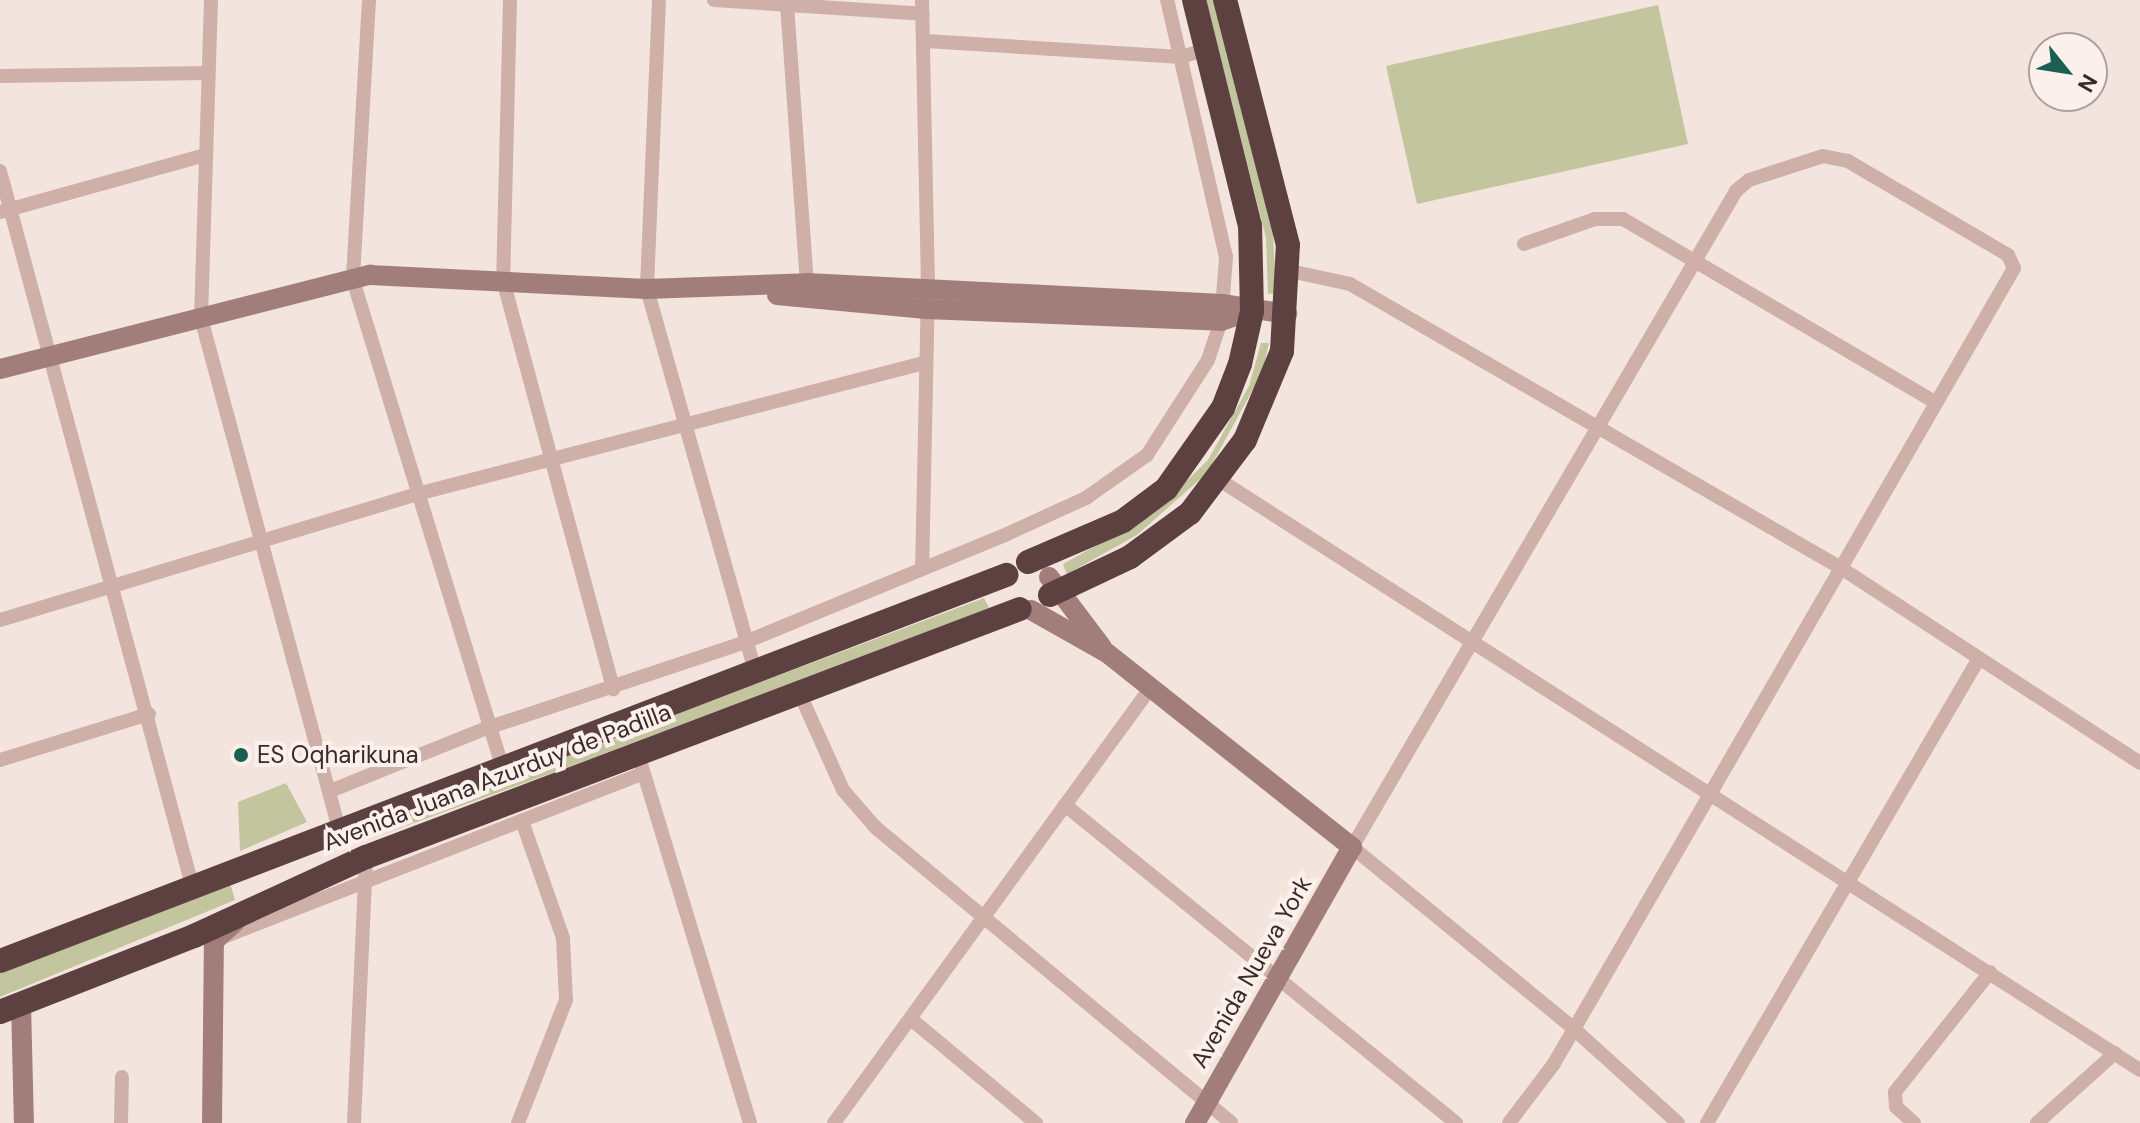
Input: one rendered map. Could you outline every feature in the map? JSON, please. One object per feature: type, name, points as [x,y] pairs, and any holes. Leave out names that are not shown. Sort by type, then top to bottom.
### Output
[{"type":"highway","points":[[1006,575],[1006,597],[1042,596],[1028,562],[1123,521],[1181,473],[1223,408],[1252,311],[1250,226],[1194,0]]},
{"type":"highway","name":"Avenida Juana Azurduy de Padilla","points":[[11,1008],[250,909],[366,857],[640,763],[799,692],[1042,596],[1164,536],[1218,479],[1268,392],[1287,314],[1290,271],[1225,0]]},
{"type":"highway","name":"Avenida Juana Azurduy de Padilla","points":[[0,961],[309,840],[756,674],[1006,575],[1028,562]]},
{"type":"highway","points":[[309,840],[321,876]]},
{"type":"highway","points":[[236,868],[250,909]]},
{"type":"street","points":[[211,0],[201,318],[339,829]]},
{"type":"street","points":[[369,0],[353,280],[487,728],[503,769]]},
{"type":"street","points":[[510,0],[503,280],[613,689]]},
{"type":"street","points":[[659,0],[647,289],[743,643],[756,674]]},
{"type":"street","points":[[714,0],[787,5],[922,7],[926,41],[928,288],[922,566]]},
{"type":"street","points":[[330,791],[487,728],[613,689],[743,643],[1086,498],[1147,455],[1190,392],[1222,312],[1221,222],[1167,0]]},
{"type":"street","points":[[787,5],[807,283]]},
{"type":"street","points":[[926,41],[1181,57],[1207,49]]},
{"type":"street","points":[[0,76],[208,73]]},
{"type":"street","points":[[5,211],[206,155]]},
{"type":"street","points":[[1352,847],[1594,426],[1693,260],[1749,180],[1823,156],[1848,161],[1995,247],[2014,268],[1574,1029],[1509,1123]]},
{"type":"street","points":[[0,171],[5,211],[50,356],[149,714],[192,885]]},
{"type":"street","points":[[1524,244],[1595,219],[1623,219],[1935,402]]},
{"type":"street","points":[[1290,271],[1350,284],[1841,568],[2140,763]]},
{"type":"street","points":[[0,369],[353,280],[503,280],[647,289],[725,289],[807,283],[928,288],[1222,312]]},
{"type":"street","points":[[725,289],[926,309],[1252,311],[1287,314]]},
{"type":"street","points":[[0,620],[417,494],[551,465],[684,426],[924,363]]},
{"type":"street","points":[[1218,479],[1473,637],[2140,1070]]},
{"type":"street","points":[[1042,596],[1107,653]]},
{"type":"street","points":[[1042,596],[1107,653],[1352,847],[1574,1029],[1678,1123]]},
{"type":"street","points":[[1707,1123],[1978,660]]},
{"type":"street","points":[[834,1123],[1151,687]]},
{"type":"street","points":[[799,692],[858,811],[1231,1123]]},
{"type":"street","points":[[0,760],[149,714]]},
{"type":"street","points":[[214,941],[522,821],[640,763],[750,1123]]},
{"type":"street","points":[[1065,805],[1456,1123]]},
{"type":"street","points":[[518,1123],[566,1000],[563,938],[522,821]]},
{"type":"street","name":"Avenida Nueva York","points":[[1195,1123],[1352,847]]},
{"type":"street","points":[[354,1123],[366,857]]},
{"type":"street","points":[[212,1123],[214,941],[250,909]]},
{"type":"street","points":[[1914,1123],[1896,1107],[1895,1092],[1990,972]]},
{"type":"street","points":[[11,1008],[24,1123]]},
{"type":"street","points":[[911,1019],[1036,1123]]},
{"type":"street","points":[[2037,1123],[2115,1053]]},
{"type":"street","points":[[121,1123],[122,1077]]},
{"type":"green space","points":[[1206,0],[1213,0],[1273,234],[1276,293],[1268,294],[1266,238]]},
{"type":"green space","points":[[1658,5],[1688,144],[1417,204],[1386,66]]},
{"type":"green space","points":[[1261,343],[1269,343],[1262,373],[1207,473],[1137,535],[1067,574],[1063,564],[1153,514],[1208,460],[1249,386]]},
{"type":"green space","points":[[984,598],[989,608],[356,844],[353,836]]},
{"type":"green space","points":[[286,783],[307,822],[240,851],[238,802]]},
{"type":"green space","points":[[230,883],[235,900],[0,997],[0,972]]},
{"type":"place","name":"ES Oqharikuna","points":[[241,755]]}]
